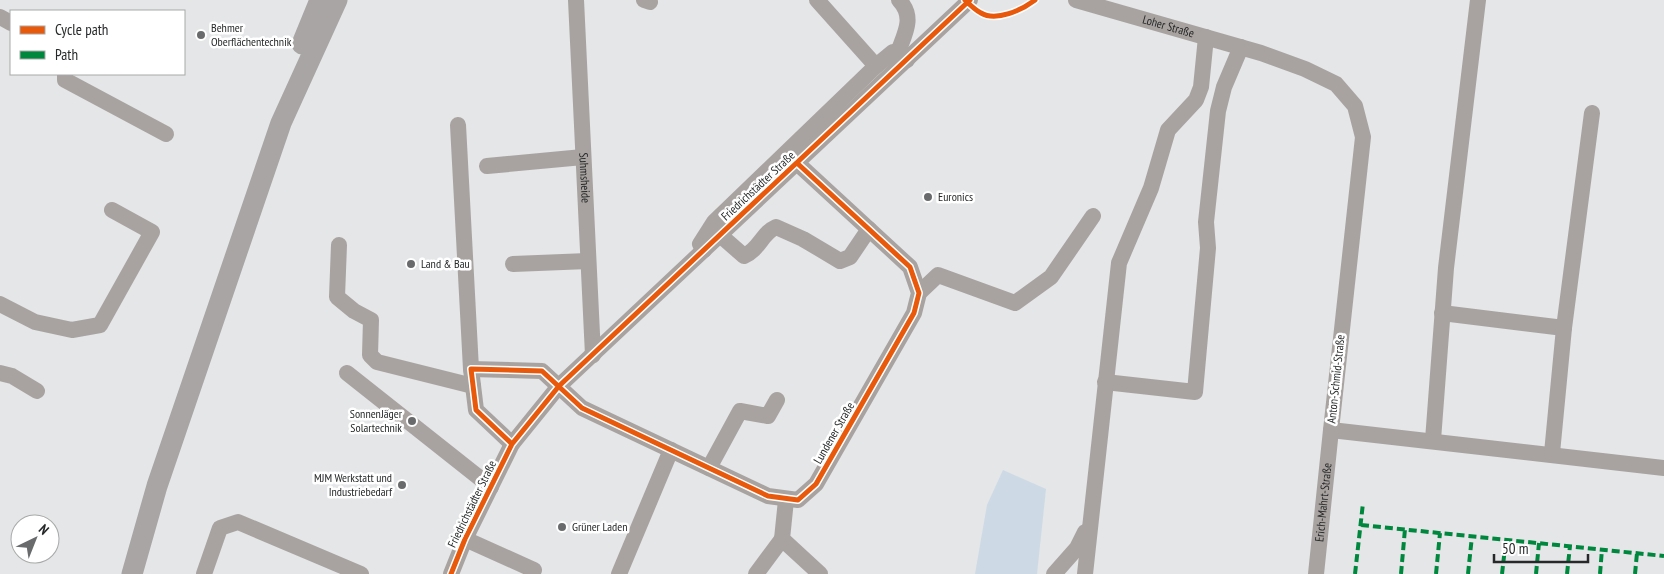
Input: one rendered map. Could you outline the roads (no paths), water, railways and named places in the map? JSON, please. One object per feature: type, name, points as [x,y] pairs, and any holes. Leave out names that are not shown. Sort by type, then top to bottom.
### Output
[{"type":"main road","points":[[281,123],[290,74],[320,0]]},
{"type":"main road","points":[[132,574],[158,486],[281,123],[337,0]]},
{"type":"street","name":"Suhmsheide","points":[[576,0],[592,355]]},
{"type":"street","points":[[817,0],[876,66]]},
{"type":"street","points":[[704,250],[700,244],[701,240],[714,222],[890,53],[902,56],[908,19],[907,11],[899,0]]},
{"type":"street","name":"Friedrichstädter Straße","points":[[451,574],[465,539],[512,444],[559,386],[797,164],[902,56],[970,0]]},
{"type":"street","name":"Loher Straße","points":[[1076,0],[1261,53]]},
{"type":"street","points":[[1433,440],[1446,268],[1478,0]]},
{"type":"street","points":[[1085,574],[1089,523],[1119,263],[1152,188],[1168,130],[1196,100],[1201,87],[1206,37]]},
{"type":"street","points":[[1105,382],[1195,392],[1208,248],[1206,222],[1219,105],[1224,87],[1241,47]]},
{"type":"street","name":"Anton-Schmid-Straße","points":[[1261,53],[1305,69],[1336,84],[1355,106],[1363,137],[1348,260],[1331,430],[1552,453],[1664,468]]},
{"type":"street","points":[[65,75],[65,80],[166,134]]},
{"type":"street","points":[[1552,453],[1564,328],[1592,114]]},
{"type":"street","points":[[458,125],[471,369],[476,410],[512,444]]},
{"type":"street","points":[[487,166],[583,157]]},
{"type":"street","points":[[797,164],[910,267],[919,293],[938,275],[1015,303],[1051,277],[1093,216]]},
{"type":"street","points":[[0,304],[35,322],[72,330],[100,325],[152,232],[112,210]]},
{"type":"street","points":[[720,235],[744,256],[752,253],[769,230],[776,226],[803,238],[840,261],[850,257],[869,229]]},
{"type":"street","points":[[338,245],[337,297],[354,311],[371,320],[370,355],[377,362],[473,386]]},
{"type":"street","points":[[513,264],[588,261]]},
{"type":"street","name":"Lundener Straße","points":[[786,500],[798,500],[816,484],[914,313],[919,293]]},
{"type":"street","points":[[1442,313],[1564,328]]},
{"type":"street","points":[[471,369],[542,371],[582,408],[768,496],[786,500],[782,539],[756,574]]},
{"type":"street","points":[[0,373],[12,376],[37,391]]},
{"type":"street","points":[[347,373],[491,487]]},
{"type":"street","points":[[709,468],[740,411],[768,416],[777,400]]},
{"type":"street","name":"Erich-Mahrt-Straße","points":[[1316,574],[1331,430]]},
{"type":"street","points":[[619,574],[671,450]]},
{"type":"street","points":[[204,574],[220,528],[238,522],[360,574]]},
{"type":"street","points":[[1054,574],[1083,539],[1089,523]]},
{"type":"street","points":[[465,539],[534,570]]},
{"type":"street","points":[[782,539],[820,574]]},
{"type":"place","name":"Behmer Oberflächentechnik","points":[[201,35]]},
{"type":"place","name":"Euronics","points":[[928,197]]},
{"type":"place","name":"Land & Bau","points":[[411,264]]},
{"type":"place","name":"SonnenJäger Solartechnik","points":[[412,421]]},
{"type":"place","name":"MJM Werkstatt und Industriebedarf","points":[[402,485]]},
{"type":"place","name":"Grüner Laden","points":[[562,527]]}]
